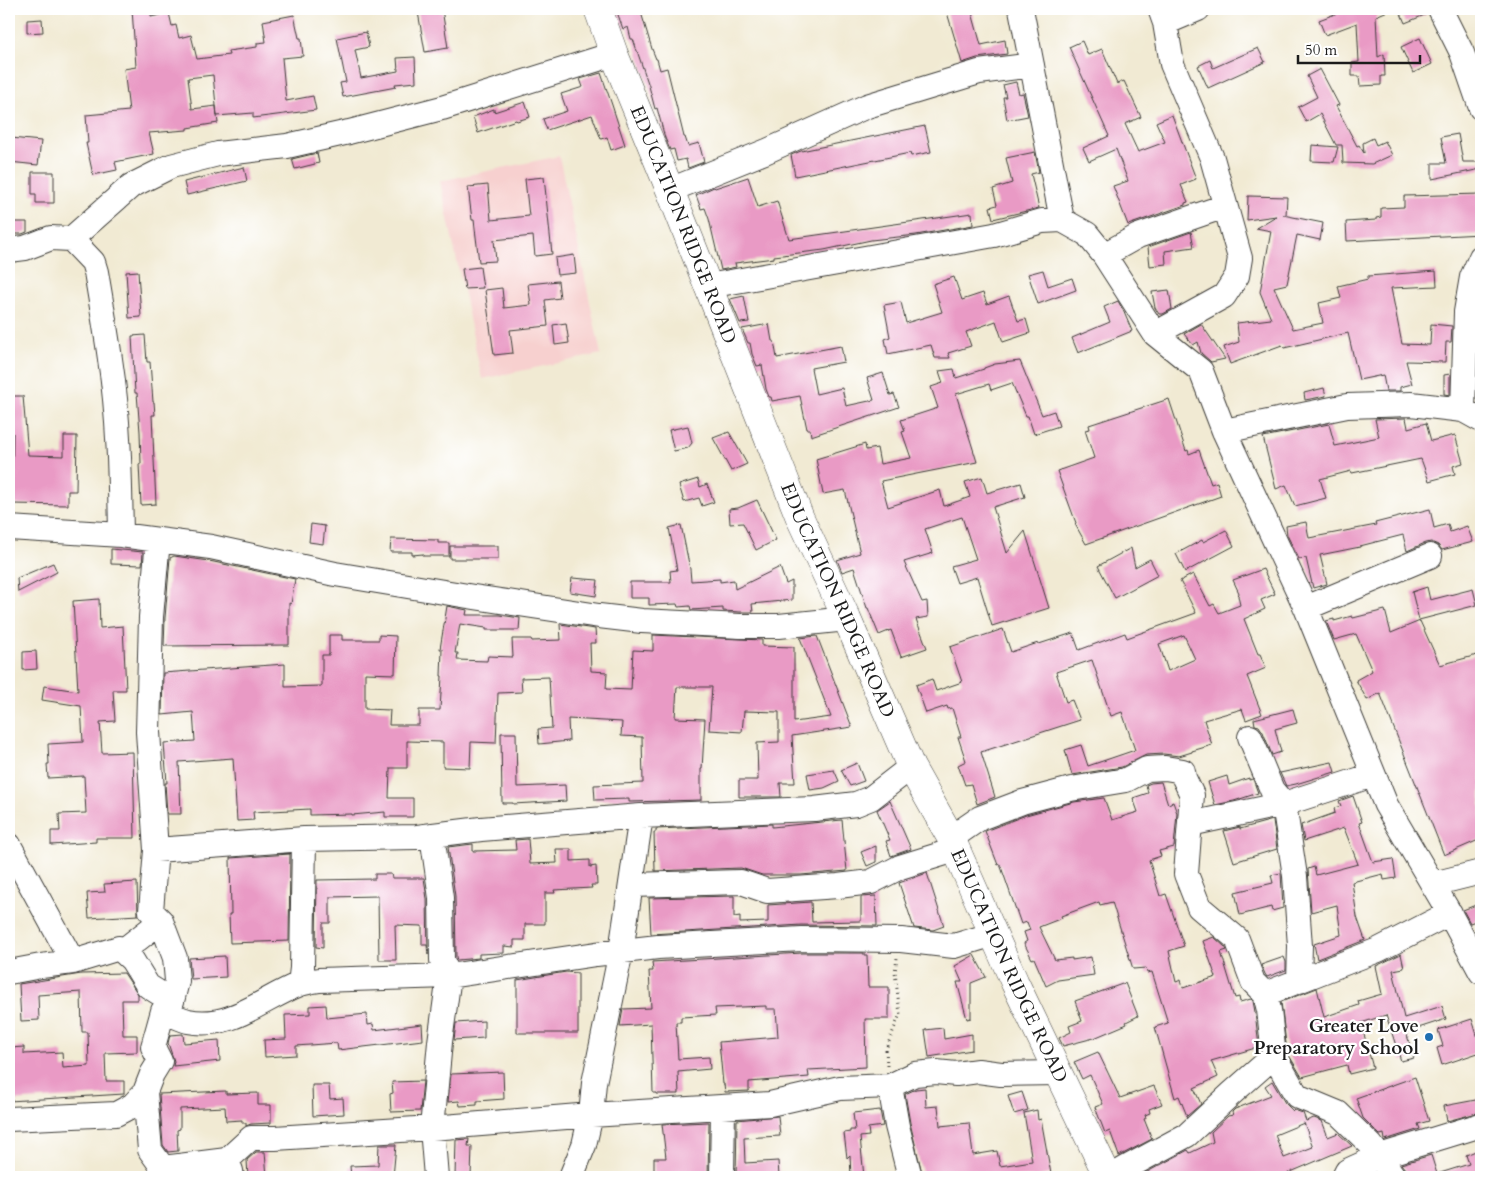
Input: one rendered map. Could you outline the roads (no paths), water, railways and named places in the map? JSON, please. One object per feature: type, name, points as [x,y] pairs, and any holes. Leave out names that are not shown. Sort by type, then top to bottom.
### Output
[{"type":"main road","name":"EDUCATION RIDGE ROAD","points":[[598,9],[614,54],[800,518],[847,619],[911,767],[953,844],[1058,1073],[1109,1177]]},
{"type":"street","points":[[1021,9],[1062,220]]},
{"type":"street","points":[[1155,334],[1224,296],[1237,276],[1240,258],[1212,158],[1172,64],[1162,16],[1198,9]]},
{"type":"street","points":[[1440,9],[1462,52],[1481,108]]},
{"type":"street","points":[[9,250],[25,248],[51,238],[71,239],[131,186],[171,166],[218,154],[287,146],[349,132],[442,108],[614,54]]},
{"type":"street","points":[[670,190],[767,151],[867,106],[979,72],[1032,65]]},
{"type":"street","points":[[1104,256],[1138,236],[1225,206]]},
{"type":"street","points":[[708,286],[994,236],[1042,221],[1062,220],[1087,234],[1104,256],[1155,334],[1202,372],[1224,431],[1306,608],[1386,805],[1450,913],[1481,972]]},
{"type":"street","points":[[89,224],[93,262],[111,360],[119,453],[121,535]]},
{"type":"street","points":[[71,239],[93,262]]},
{"type":"street","points":[[1224,431],[1347,406],[1411,404],[1472,415],[1466,312],[1472,276],[1481,256]]},
{"type":"street","points":[[9,528],[121,535],[211,547],[344,576],[642,621],[779,626],[847,619]]},
{"type":"street","points":[[9,1119],[116,1114],[133,1105],[145,1092],[152,1074],[160,1061],[153,1046],[177,981],[175,958],[161,921],[151,911],[156,850],[148,732],[150,617],[158,540]]},
{"type":"street","points":[[1306,608],[1430,556]]},
{"type":"street","points":[[1250,737],[1272,790],[1284,804],[1295,876],[1300,946],[1299,981]]},
{"type":"street","points":[[156,850],[304,839],[417,837],[481,829],[641,816],[814,809],[856,804],[871,798],[911,767]]},
{"type":"street","points":[[631,885],[741,882],[767,890],[871,882],[953,844],[980,818],[1022,802],[1071,789],[1126,780],[1147,769],[1165,768],[1183,771],[1184,778],[1192,795],[1186,874],[1200,907],[1237,940],[1253,982],[1265,994],[1269,1010],[1274,1056],[1297,1096],[1338,1113],[1371,1145],[1394,1177]]},
{"type":"street","points":[[1190,824],[1284,804],[1373,775]]},
{"type":"street","points":[[571,1177],[584,1145],[591,1114],[594,1084],[621,951],[641,816]]},
{"type":"street","points":[[432,835],[441,898],[442,960],[449,976],[440,1042],[432,1128],[436,1177]]},
{"type":"street","points":[[300,984],[302,968],[304,839]]},
{"type":"street","points":[[9,845],[73,962]]},
{"type":"street","points":[[1433,884],[1481,872]]},
{"type":"street","points":[[1265,994],[1378,950],[1450,913]]},
{"type":"street","points":[[9,972],[73,962],[119,948],[124,950],[161,921]]},
{"type":"street","points":[[119,948],[132,960],[148,986],[168,1006],[187,1021],[204,1023],[223,1021],[251,1010],[300,984],[319,980],[449,976],[658,947],[786,940],[901,940],[954,946],[994,934]]},
{"type":"street","points":[[1109,1177],[1188,1135],[1274,1056]]},
{"type":"street","points":[[145,1092],[150,1150],[163,1168],[229,1168],[251,1138],[432,1128],[591,1114],[770,1104],[840,1088],[890,1086],[915,1074],[936,1072],[956,1074],[978,1071],[1001,1074],[1058,1073]]},
{"type":"street","points":[[890,1086],[897,1126],[910,1177]]},
{"type":"street","points":[[722,1177],[723,1107]]},
{"type":"street","points":[[1344,1177],[1347,1171],[1380,1156],[1481,1125]]},
{"type":"place","name":"Greater Love Preparatory School","points":[[1429,1037]]}]
